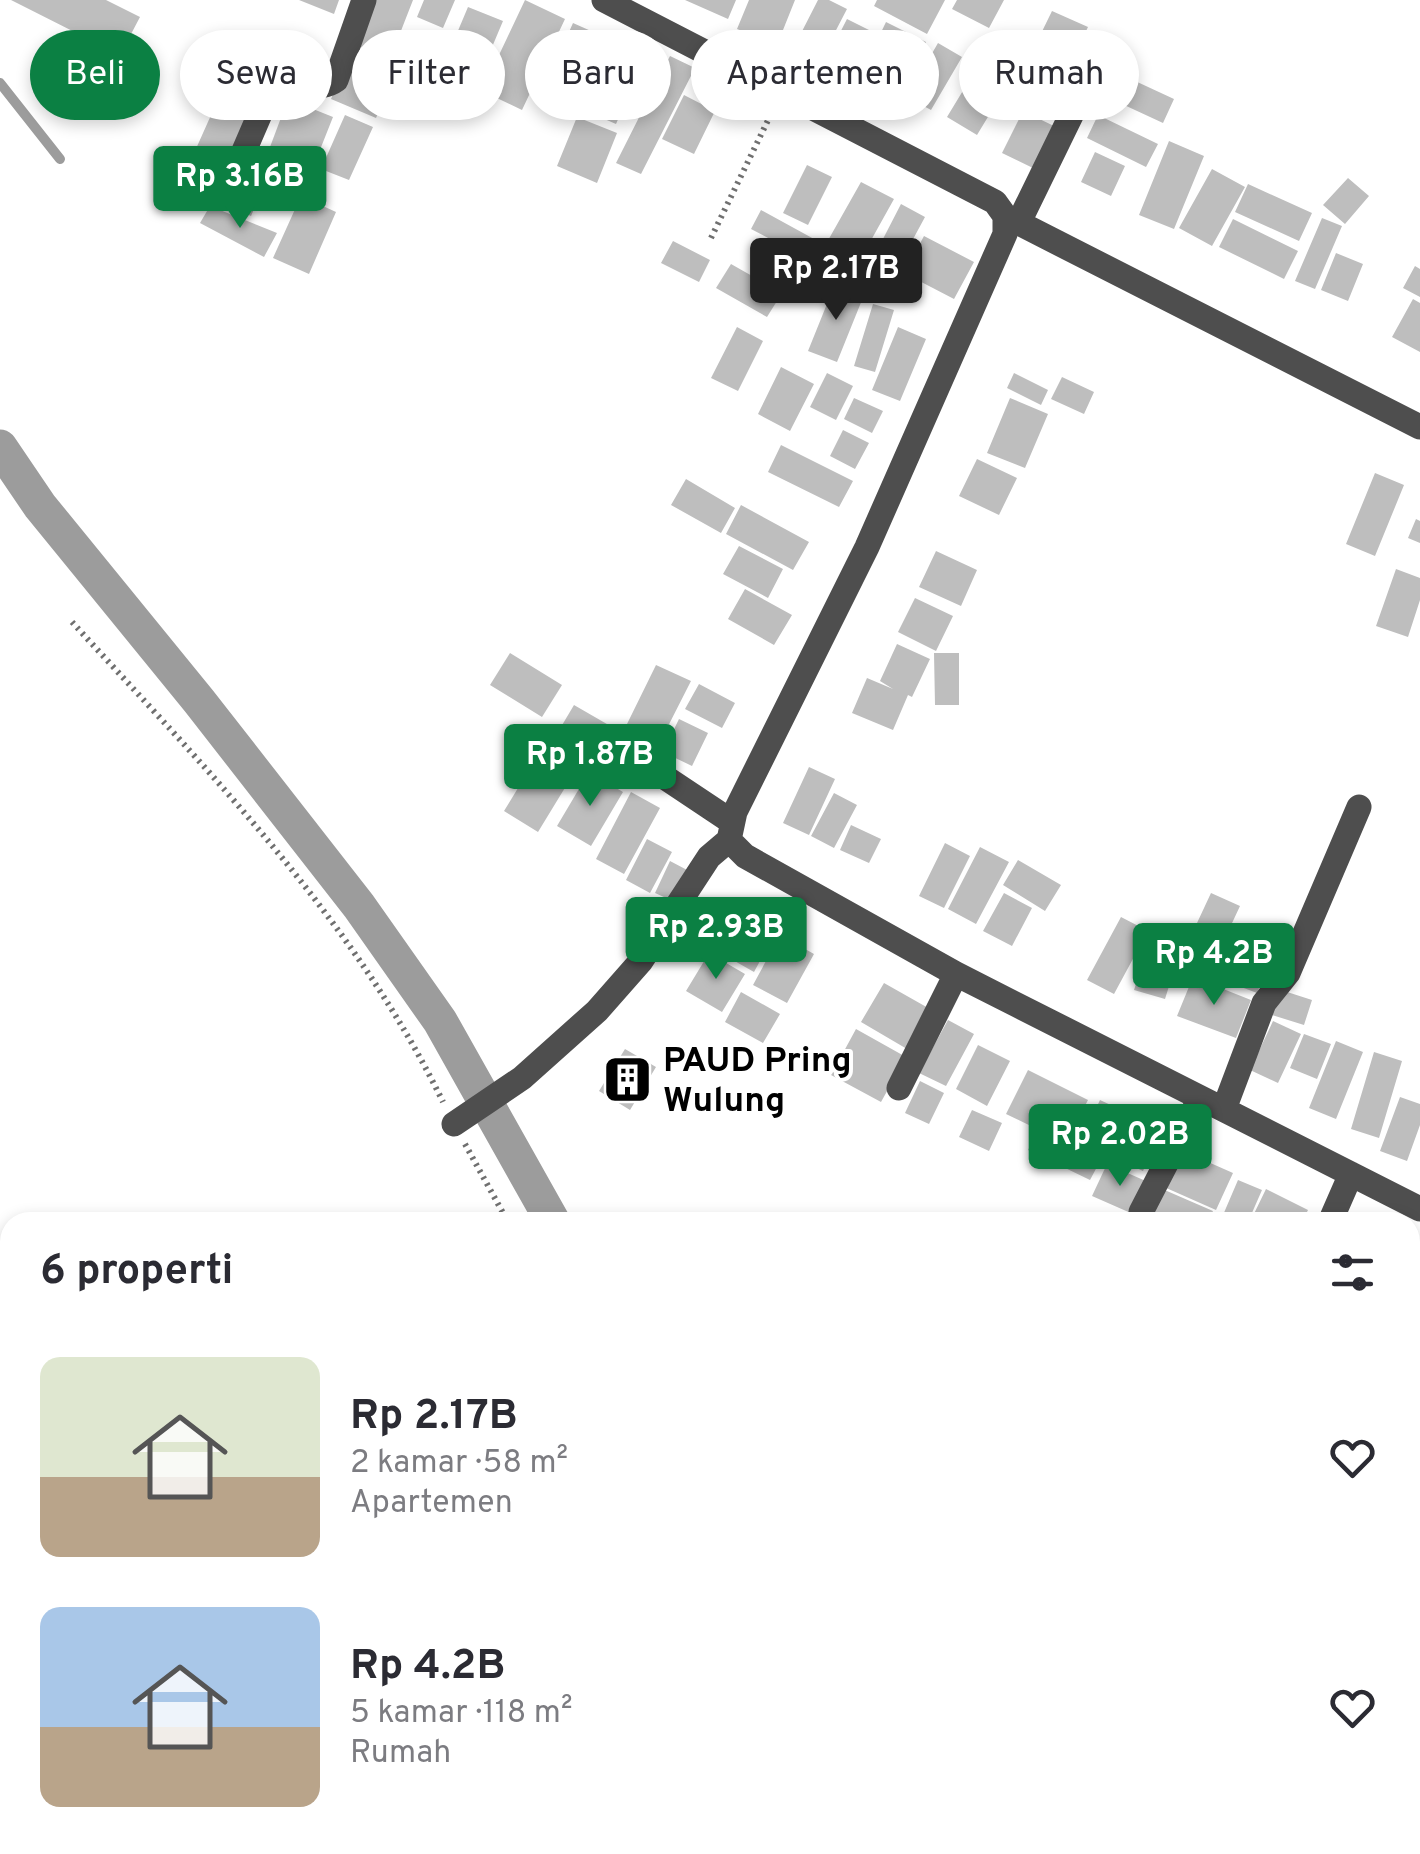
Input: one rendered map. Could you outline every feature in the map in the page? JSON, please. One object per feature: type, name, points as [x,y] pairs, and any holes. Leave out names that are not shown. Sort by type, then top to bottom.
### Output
[{"type":"street","points":[[244,151],[270,93],[284,86],[327,87],[336,80],[364,0]]},
{"type":"street","points":[[604,0],[691,44]]},
{"type":"street","points":[[840,120],[995,202],[1012,219],[1420,427]]},
{"type":"street","points":[[463,1117],[522,1078],[597,1011],[641,961],[691,881],[730,831],[867,546],[1012,219],[1065,120]]},
{"type":"street","points":[[618,746],[730,831],[744,856],[956,974],[1420,1209]]},
{"type":"street","points":[[1224,1109],[1264,1003],[1288,973],[1360,807]]},
{"type":"street","points":[[899,1088],[956,974]]},
{"type":"street","points":[[1141,1212],[1200,1098]]},
{"type":"street","points":[[1334,1212],[1351,1174]]},
{"type":"path","points":[[711,238],[768,120]]},
{"type":"path","points":[[72,622],[242,810],[310,892],[463,1117],[504,1212]]},
{"type":"building","points":[[11,0],[106,0],[140,17],[133,30],[70,30]]},
{"type":"building","points":[[299,0],[339,0],[334,14]]},
{"type":"building","points":[[371,0],[413,0],[401,30],[359,30]]},
{"type":"building","points":[[424,0],[455,0],[443,28],[417,17]]},
{"type":"building","points":[[525,0],[565,19],[560,30],[525,30],[522,110],[505,102],[505,42]]},
{"type":"building","points":[[685,0],[736,0],[728,19]]},
{"type":"building","points":[[749,0],[795,0],[783,30],[737,29]]},
{"type":"building","points":[[818,0],[829,0],[847,9],[836,30],[803,30]]},
{"type":"building","points":[[877,0],[945,0],[929,30],[919,30],[874,6]]},
{"type":"building","points":[[957,0],[1004,0],[989,28],[952,9]]},
{"type":"building","points":[[468,7],[503,21],[499,30],[458,30]]},
{"type":"building","points":[[1052,11],[1088,27],[1087,30],[1043,30]]},
{"type":"building","points":[[847,19],[869,30],[841,30]]},
{"type":"building","points":[[886,22],[902,30],[882,30]]},
{"type":"building","points":[[573,23],[589,30],[570,30]]},
{"type":"building","points":[[939,44],[959,55],[959,62],[939,96]]},
{"type":"building","points":[[351,52],[352,52],[352,108],[332,97]]},
{"type":"building","points":[[671,56],[691,66],[691,76],[671,115]]},
{"type":"building","points":[[1139,83],[1174,99],[1163,123],[1139,112]]},
{"type":"building","points":[[684,95],[691,99],[691,120],[711,120],[694,154],[662,139]]},
{"type":"building","points":[[959,97],[959,120],[986,120],[977,135],[947,117]]},
{"type":"building","points":[[345,115],[373,127],[349,180],[321,169]]},
{"type":"building","points":[[209,120],[252,120],[214,205],[178,189]]},
{"type":"building","points":[[280,120],[332,120],[308,180],[264,163]]},
{"type":"building","points":[[576,120],[617,133],[597,183],[557,166]]},
{"type":"building","points":[[638,120],[669,120],[641,174],[616,163]]},
{"type":"building","points":[[1018,120],[1042,120],[1056,127],[1035,169],[1002,153]]},
{"type":"building","points":[[1096,120],[1108,120],[1158,144],[1146,167],[1087,138]]},
{"type":"building","points":[[1169,141],[1204,156],[1174,229],[1139,215]]},
{"type":"building","points":[[1095,152],[1125,166],[1111,196],[1081,182]]},
{"type":"building","points":[[239,164],[268,177],[251,216],[221,203]]},
{"type":"building","points":[[807,165],[832,177],[808,225],[783,213]]},
{"type":"building","points":[[1212,169],[1245,187],[1212,246],[1179,228]]},
{"type":"building","points":[[1348,178],[1369,196],[1345,224],[1323,205]]},
{"type":"building","points":[[861,182],[894,199],[855,269],[822,251]]},
{"type":"building","points":[[1248,184],[1312,213],[1299,241],[1235,212]]},
{"type":"building","points":[[301,196],[336,212],[309,274],[273,258]]},
{"type":"building","points":[[901,204],[925,217],[891,280],[868,268]]},
{"type":"building","points":[[210,206],[277,233],[264,257],[200,223]]},
{"type":"building","points":[[761,210],[814,239],[804,257],[751,229]]},
{"type":"building","points":[[1322,218],[1342,226],[1315,289],[1295,281]]},
{"type":"building","points":[[1233,219],[1298,251],[1284,279],[1219,247]]},
{"type":"building","points":[[924,236],[974,262],[954,299],[904,273]]},
{"type":"building","points":[[673,241],[710,260],[699,282],[661,263]]},
{"type":"building","points":[[1336,253],[1363,264],[1348,301],[1321,290]]},
{"type":"building","points":[[731,264],[782,293],[767,317],[716,288]]},
{"type":"building","points":[[1415,266],[1420,269],[1420,297],[1403,288]]},
{"type":"building","points":[[835,284],[864,295],[837,362],[808,351]]},
{"type":"building","points":[[1413,299],[1420,303],[1420,352],[1392,337]]},
{"type":"building","points":[[873,304],[894,310],[875,372],[854,366]]},
{"type":"building","points":[[737,327],[763,341],[738,391],[711,378]]},
{"type":"building","points":[[898,327],[926,339],[900,401],[872,390]]},
{"type":"building","points":[[781,367],[814,384],[790,431],[758,414]]},
{"type":"building","points":[[827,373],[853,386],[836,420],[810,407]]},
{"type":"building","points":[[1014,373],[1048,390],[1041,405],[1007,388]]},
{"type":"building","points":[[1062,377],[1094,392],[1084,414],[1051,399]]},
{"type":"building","points":[[854,398],[883,411],[872,433],[844,419]]},
{"type":"building","points":[[1010,398],[1048,414],[1025,468],[987,453]]},
{"type":"building","points":[[843,430],[869,443],[855,469],[830,456]]},
{"type":"building","points":[[781,445],[853,481],[839,507],[768,472]]},
{"type":"building","points":[[977,459],[1017,478],[999,515],[959,496]]},
{"type":"building","points":[[1375,473],[1404,485],[1375,556],[1346,544]]},
{"type":"building","points":[[686,479],[735,508],[721,533],[671,505]]},
{"type":"building","points":[[741,505],[809,542],[793,570],[726,534]]},
{"type":"building","points":[[1416,519],[1420,521],[1420,543],[1408,538]]},
{"type":"building","points":[[739,546],[783,569],[768,598],[723,574]]},
{"type":"building","points":[[936,551],[977,570],[961,606],[919,587]]},
{"type":"building","points":[[1396,569],[1420,578],[1420,600],[1408,637],[1376,626]]},
{"type":"building","points":[[745,589],[792,615],[774,645],[728,619]]},
{"type":"building","points":[[915,598],[953,616],[936,651],[898,632]]},
{"type":"building","points":[[897,644],[930,659],[893,730],[852,713],[867,678],[893,689],[880,681]]},
{"type":"building","points":[[510,653],[562,685],[542,717],[490,685]]},
{"type":"building","points":[[934,653],[959,653],[959,705],[935,705]]},
{"type":"building","points":[[656,665],[691,681],[661,740],[627,724]]},
{"type":"building","points":[[699,684],[735,703],[722,728],[685,709]]},
{"type":"building","points":[[574,705],[619,731],[600,763],[555,737]]},
{"type":"building","points":[[679,719],[708,733],[692,766],[663,752]]},
{"type":"building","points":[[543,747],[577,768],[538,832],[504,811]]},
{"type":"building","points":[[809,767],[835,779],[809,835],[783,823]]},
{"type":"building","points":[[589,772],[623,792],[591,846],[557,826]]},
{"type":"building","points":[[631,792],[660,808],[624,874],[596,859]]},
{"type":"building","points":[[834,793],[857,805],[834,848],[811,836]]},
{"type":"building","points":[[851,825],[881,839],[869,863],[840,850]]},
{"type":"building","points":[[647,839],[672,852],[650,893],[626,880]]},
{"type":"building","points":[[945,843],[970,856],[944,908],[919,896]]},
{"type":"building","points":[[980,847],[1009,862],[976,924],[948,909]]},
{"type":"building","points":[[1018,860],[1061,885],[1045,911],[1003,885]]},
{"type":"building","points":[[670,861],[689,871],[675,902],[655,893]]},
{"type":"building","points":[[1004,893],[1032,908],[1012,946],[983,931]]},
{"type":"building","points":[[1211,893],[1240,906],[1212,966],[1183,953]]},
{"type":"building","points":[[1121,917],[1148,931],[1114,994],[1087,980]]},
{"type":"building","points":[[745,919],[774,935],[754,972],[724,955]]},
{"type":"building","points":[[1154,928],[1184,938],[1165,999],[1134,990]]},
{"type":"building","points":[[780,935],[814,954],[787,1003],[753,985]]},
{"type":"building","points":[[709,953],[745,974],[722,1012],[686,991]]},
{"type":"building","points":[[1237,959],[1266,971],[1257,993],[1228,982]]},
{"type":"building","points":[[1193,977],[1251,1000],[1236,1038],[1177,1016]]},
{"type":"building","points":[[884,983],[930,1009],[907,1049],[861,1022]]},
{"type":"building","points":[[1281,990],[1312,1000],[1304,1025],[1272,1015]]},
{"type":"building","points":[[741,992],[780,1014],[763,1043],[725,1022]]},
{"type":"building","points":[[948,1020],[974,1034],[946,1086],[919,1073]]},
{"type":"building","points":[[1273,1021],[1301,1034],[1278,1083],[1250,1070]]},
{"type":"building","points":[[856,1029],[906,1057],[881,1102],[831,1075]]},
{"type":"building","points":[[1304,1034],[1331,1044],[1317,1079],[1290,1068]]},
{"type":"building","points":[[1336,1041],[1363,1052],[1336,1119],[1309,1108]]},
{"type":"building","points":[[978,1045],[1010,1061],[987,1106],[956,1089]]},
{"type":"building","name":"PAUD Pring Wulung","points":[[625,1049],[656,1067],[630,1110],[599,1091]]},
{"type":"building","points":[[1374,1052],[1402,1061],[1379,1138],[1351,1129]]},
{"type":"building","points":[[1028,1070],[1088,1100],[1066,1143],[1006,1114]]},
{"type":"building","points":[[920,1081],[944,1093],[929,1124],[905,1113]]},
{"type":"building","points":[[1400,1097],[1420,1104],[1420,1125],[1407,1161],[1380,1151]]},
{"type":"building","points":[[1100,1100],[1162,1129],[1143,1171],[1080,1142]]},
{"type":"building","points":[[972,1110],[1002,1123],[989,1151],[959,1137]]},
{"type":"building","points":[[1036,1134],[1098,1165],[1090,1180],[1028,1150]]},
{"type":"building","points":[[1181,1150],[1233,1173],[1216,1210],[1164,1187]]},
{"type":"building","points":[[1107,1164],[1148,1182],[1134,1212],[1092,1196]]},
{"type":"building","points":[[1238,1180],[1262,1190],[1252,1212],[1224,1212]]},
{"type":"building","points":[[1160,1188],[1213,1211],[1213,1212],[1150,1212]]},
{"type":"building","points":[[1266,1189],[1308,1210],[1307,1212],[1255,1212]]},
{"type":"waterway","points":[[0,83],[60,159]]},
{"type":"waterway","points":[[0,447],[40,506],[359,906],[440,1021],[547,1212]]},
{"type":"place","name":"PAUD Pring Wulung","points":[[628,1079]]}]
